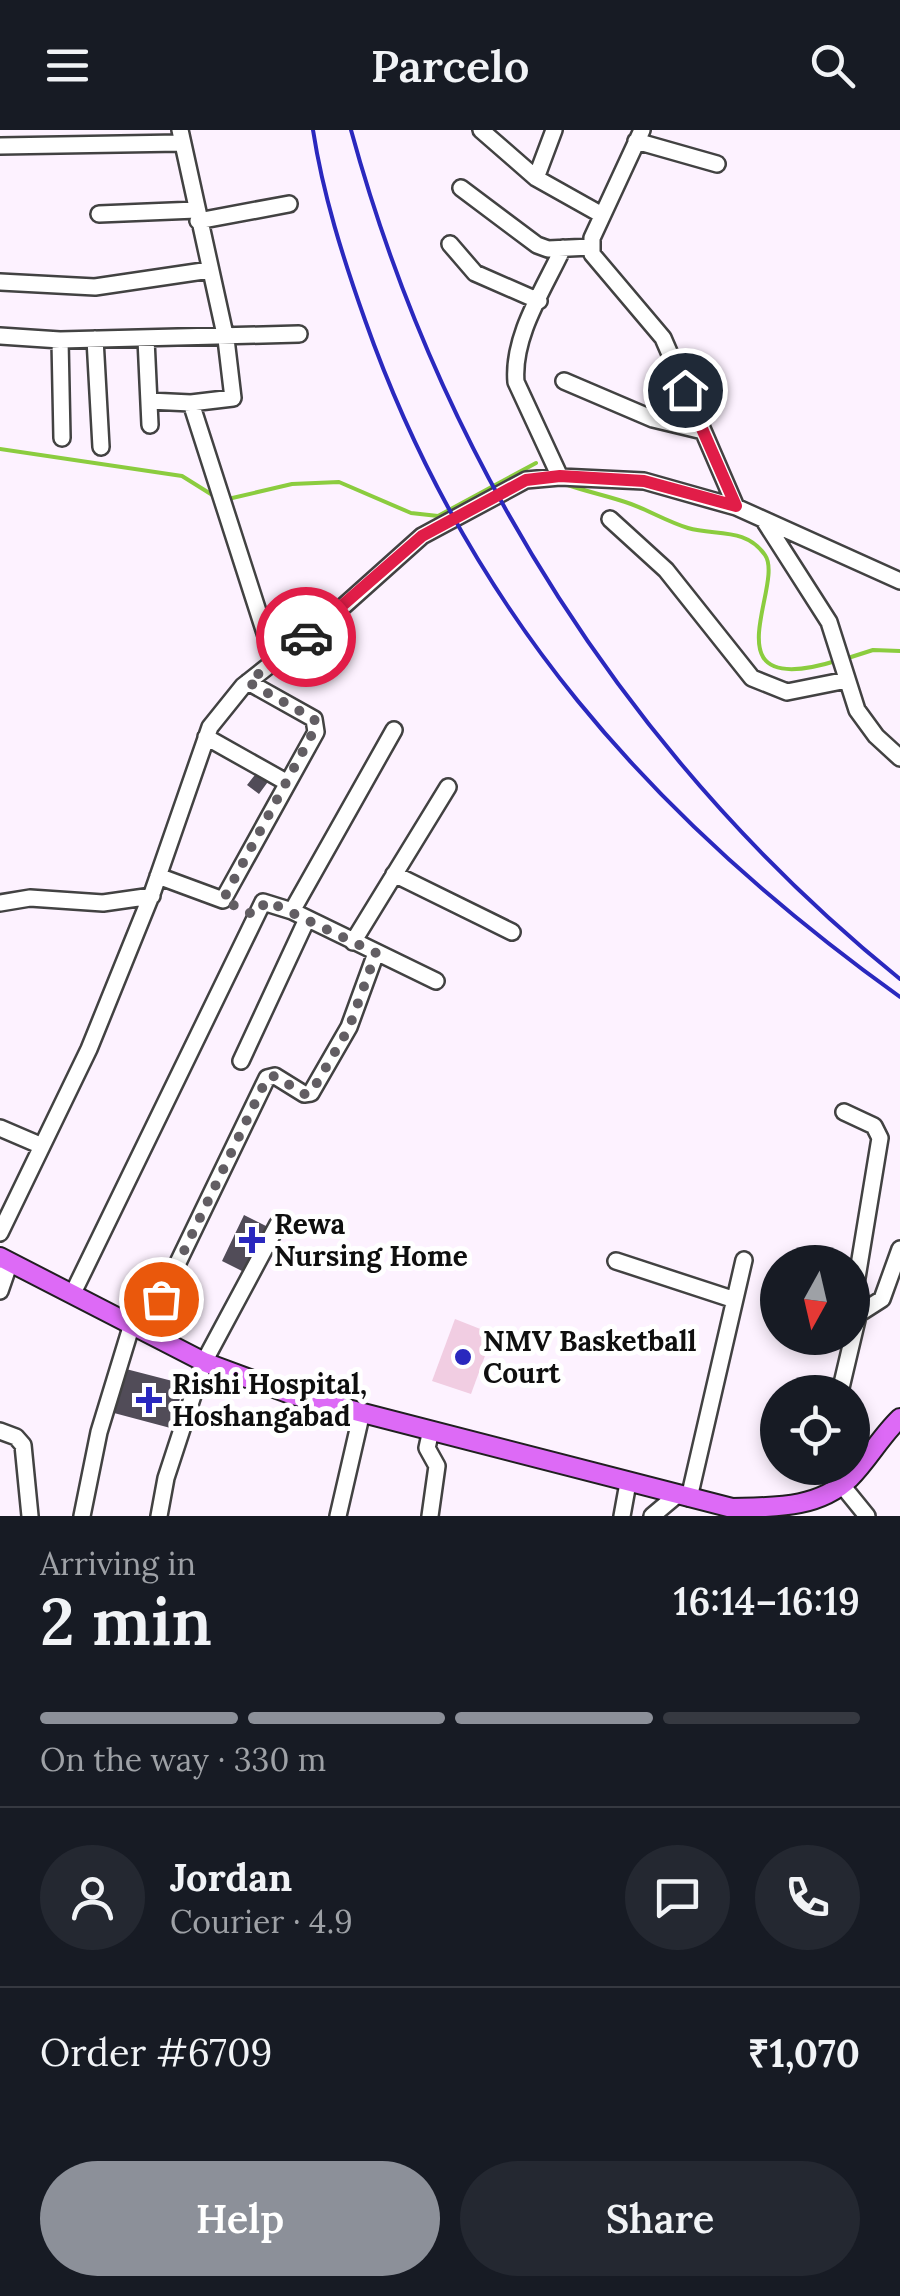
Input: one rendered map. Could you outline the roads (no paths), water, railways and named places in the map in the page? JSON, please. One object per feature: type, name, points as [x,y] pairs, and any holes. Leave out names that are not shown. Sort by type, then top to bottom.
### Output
[{"type":"main road","points":[[5,1260],[204,1362],[293,1395],[732,1508],[789,1507],[826,1495],[840,1485]]},
{"type":"main road","points":[[870,1445],[900,1418]]},
{"type":"street","points":[[0,130],[0,146],[55,137],[180,136],[226,339],[233,398],[191,404],[149,401]]},
{"type":"street","points":[[481,130],[536,178],[602,215]]},
{"type":"street","points":[[536,178],[554,130]]},
{"type":"street","points":[[717,164],[639,136],[591,247],[596,260],[663,338],[736,506]]},
{"type":"street","points":[[461,188],[537,245],[591,247]]},
{"type":"street","points":[[99,214],[197,216],[289,204]]},
{"type":"street","points":[[450,244],[475,273],[539,301]]},
{"type":"street","points":[[560,476],[516,382],[518,345],[563,248]]},
{"type":"street","points":[[0,282],[99,286],[210,270]]},
{"type":"street","points":[[0,336],[60,340],[226,339],[299,334]]},
{"type":"street","points":[[94,339],[101,447]]},
{"type":"street","points":[[146,339],[150,425]]},
{"type":"street","points":[[60,340],[62,438]]},
{"type":"street","points":[[564,381],[653,419],[703,432]]},
{"type":"street","points":[[191,404],[274,661]]},
{"type":"street","points":[[0,1233],[89,1048],[152,896],[210,727],[248,682],[422,536],[526,480],[560,476],[644,481],[736,506],[900,580]]},
{"type":"street","points":[[610,519],[666,570],[752,678],[787,692],[846,675]]},
{"type":"street","points":[[764,519],[829,622],[857,710],[876,736],[900,758]]},
{"type":"street","points":[[223,900],[317,725],[314,719],[248,682]]},
{"type":"street","points":[[241,1060],[299,915],[394,730]]},
{"type":"street","points":[[206,737],[286,782]]},
{"type":"street","points":[[353,942],[448,787]]},
{"type":"street","points":[[394,874],[512,932]]},
{"type":"street","points":[[158,876],[254,915]]},
{"type":"street","points":[[0,903],[30,898],[103,903],[152,896]]},
{"type":"street","points":[[73,1294],[254,915],[267,901],[436,982]]},
{"type":"street","points":[[82,1516],[99,1432],[138,1327],[267,1078],[275,1076],[304,1094],[311,1093],[349,1028],[376,953]]},
{"type":"street","points":[[844,1112],[874,1126],[880,1138],[862,1245]]},
{"type":"street","points":[[0,1128],[42,1146]]},
{"type":"street","points":[[158,1516],[166,1478],[204,1362],[278,1224]]},
{"type":"street","points":[[870,1307],[882,1299],[900,1249]]},
{"type":"street","points":[[0,1292],[5,1260]]},
{"type":"street","points":[[652,1516],[683,1496],[744,1260]]},
{"type":"street","points":[[616,1261],[732,1299]]},
{"type":"street","points":[[338,1516],[362,1412]]},
{"type":"street","points":[[430,1516],[437,1466],[427,1448],[432,1430]]},
{"type":"street","points":[[0,1431],[23,1444],[30,1516]]},
{"type":"street","points":[[622,1516],[628,1483]]},
{"type":"street","points":[[842,1485],[866,1516]]},
{"type":"waterway","points":[[0,449],[182,476],[214,496]]},
{"type":"waterway","points":[[228,499],[292,484],[339,482],[411,513],[438,516],[536,463]]},
{"type":"waterway","points":[[565,484],[631,504],[688,528],[749,540],[765,555],[769,570],[759,635],[761,654],[773,666],[798,669],[839,660]]},
{"type":"waterway","points":[[848,658],[873,650],[900,651]]},
{"type":"railway","points":[[313,130],[328,202],[349,273],[407,426],[457,524],[514,615],[578,701],[648,781],[726,857],[900,997]]},
{"type":"railway","points":[[351,130],[390,253],[437,372],[494,487],[559,598],[632,702],[714,801],[803,894],[900,979]]},
{"type":"place","name":"Rewa Nursing Home","points":[[252,1240]]},
{"type":"place","name":"NMV Basketball Court","points":[[463,1357]]},
{"type":"place","name":"Rishi Hospital, Hoshangabad","points":[[149,1400]]}]
